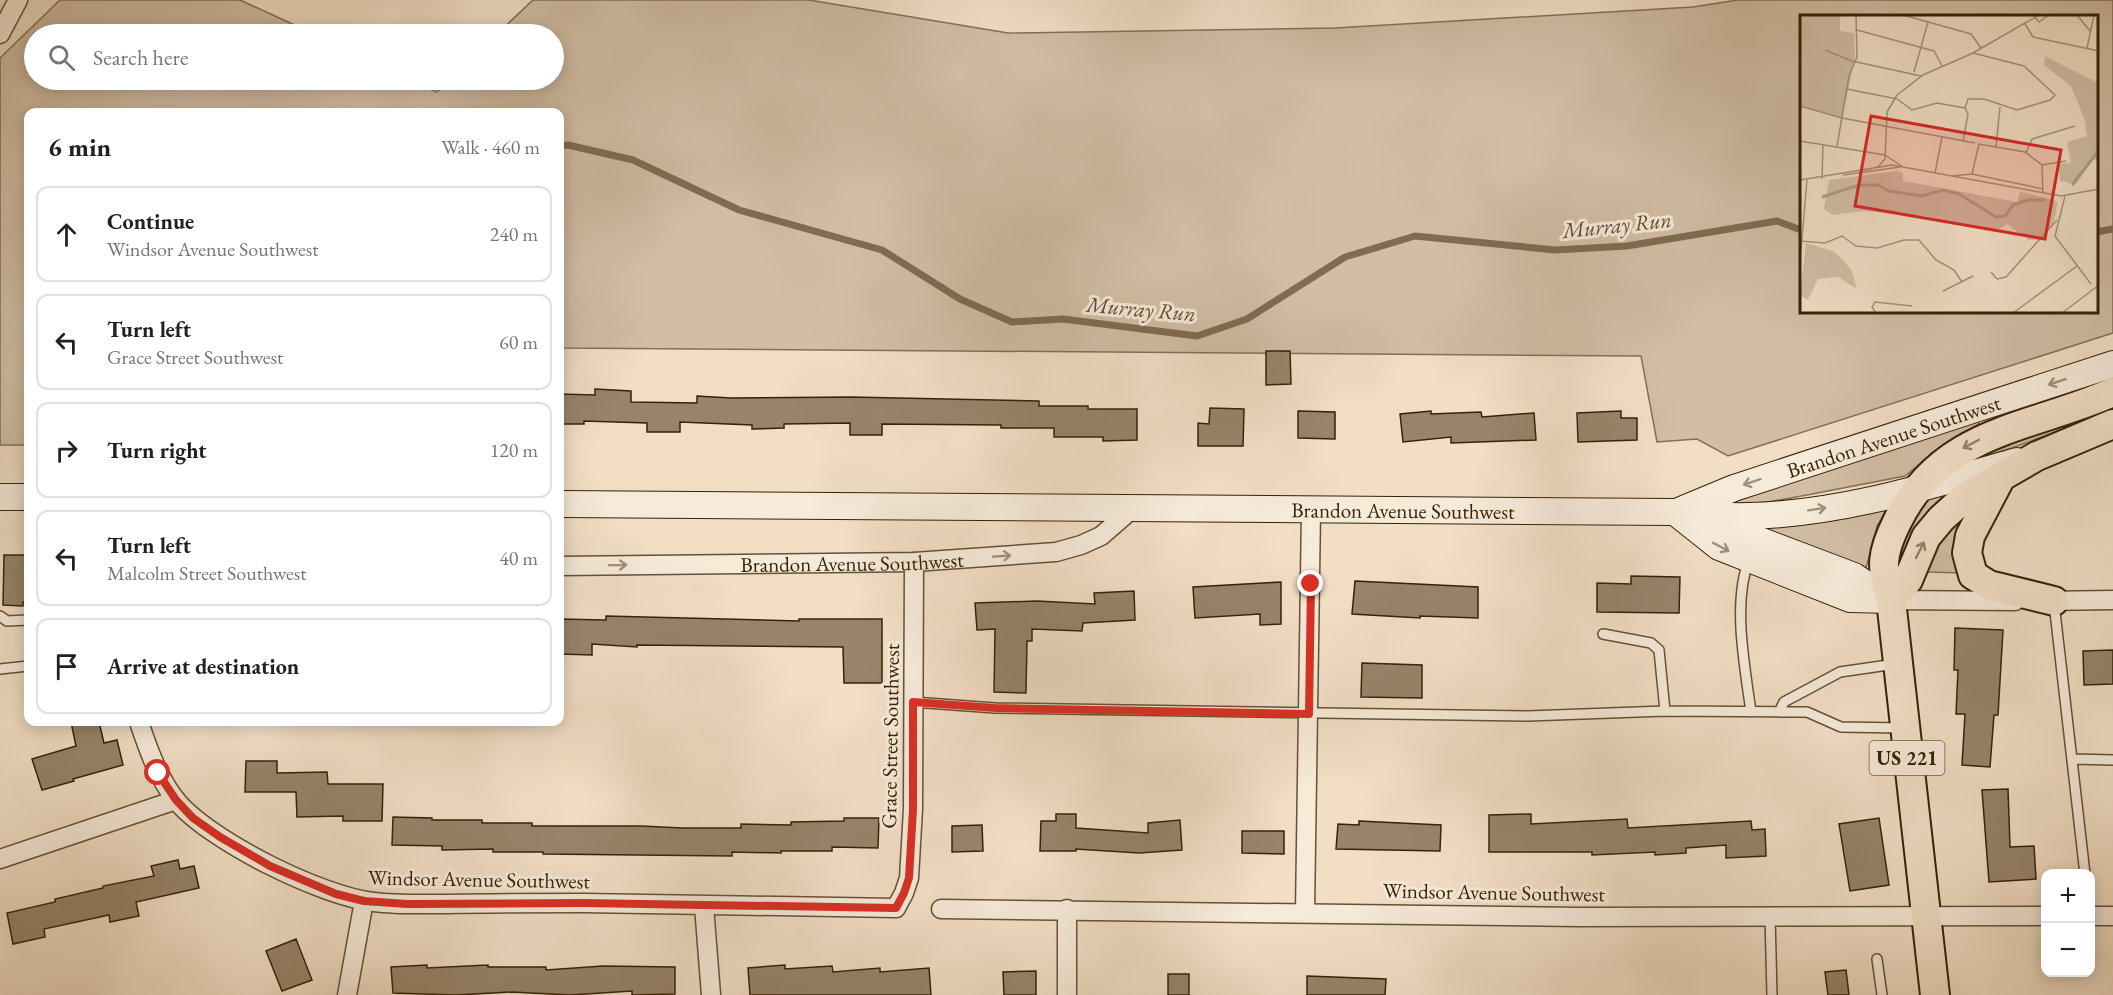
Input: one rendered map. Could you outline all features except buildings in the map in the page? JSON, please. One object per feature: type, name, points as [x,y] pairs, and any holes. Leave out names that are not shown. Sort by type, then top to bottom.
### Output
[{"type":"main road","name":"Brandon Avenue Southwest","points":[[1675,512],[1734,488],[2113,364]]},
{"type":"main road","name":"Brandon Avenue Southwest","points":[[1891,600],[1884,579],[1884,558],[1891,533],[1917,489],[1938,467],[1963,448],[1988,436],[2093,401],[2113,392]]},
{"type":"main road","name":"Brandon Avenue Southwest","points":[[564,504],[1132,510],[1675,512],[1747,516],[1792,513],[1852,504],[1917,489],[2037,456],[2113,424]]},
{"type":"main road","points":[[1891,600],[1908,580],[1926,537],[1941,519],[1964,498],[2037,456]]},
{"type":"main road","points":[[2002,475],[1970,536],[1967,553],[1973,575],[1989,585],[2054,601]]},
{"type":"main road","points":[[0,497],[24,497]]},
{"type":"main road","points":[[1675,512],[1719,547],[1749,560],[1850,599],[1891,600]]},
{"type":"main road","points":[[1675,512],[1746,535],[1854,576],[1891,600]]},
{"type":"main road","name":"US 221","points":[[1891,600],[1935,995]]},
{"type":"street","points":[[0,34],[18,0]]},
{"type":"street","name":"Brandon Avenue Southwest","points":[[564,566],[914,562],[1056,552],[1081,546],[1101,536],[1132,510]]},
{"type":"street","points":[[1305,912],[1311,510]]},
{"type":"street","name":"Grace Street Southwest","points":[[896,908],[909,878],[913,809],[914,562]]},
{"type":"street","points":[[1891,600],[2113,600]]},
{"type":"street","name":"Windsor Avenue Southwest","points":[[141,726],[158,773],[176,800],[193,818],[220,837],[270,866],[336,894],[364,901],[407,904],[582,903],[896,908]]},
{"type":"street","points":[[0,859],[176,800]]},
{"type":"street","points":[[348,995],[364,901]]},
{"type":"street","points":[[704,906],[711,995]]},
{"type":"street","name":"Windsor Avenue Southwest","points":[[941,909],[1579,916],[2041,916]]},
{"type":"street","points":[[1067,909],[1067,995]]},
{"type":"street","points":[[2095,916],[2113,916]]},
{"type":"lane","points":[[1749,560],[1745,571],[1740,628],[1751,712]]},
{"type":"lane","points":[[2054,601],[2085,869]]},
{"type":"lane","points":[[0,616],[7,621],[24,620]]},
{"type":"lane","points":[[1603,634],[1651,644],[1659,650],[1665,711]]},
{"type":"lane","points":[[1779,712],[1784,702],[1840,672],[1897,664]]},
{"type":"lane","points":[[0,669],[24,666]]},
{"type":"lane","points":[[913,702],[995,708],[1309,714],[1528,716],[1665,711],[1807,712],[1841,727],[1904,728]]},
{"type":"lane","points":[[2073,759],[2113,760]]},
{"type":"lane","points":[[1770,916],[1772,995]]},
{"type":"lane","points":[[1877,959],[1882,995]]},
{"type":"shaded area","points":[[60,0],[240,0],[292,24],[35,24]]},
{"type":"shaded area","points":[[533,0],[809,0],[1008,33],[1335,28],[1693,7],[1738,0],[2113,0],[2113,333],[1728,456],[1697,439],[1657,442],[1641,356],[564,348],[564,108],[24,108],[24,445],[0,445],[0,58],[24,35],[24,90],[433,90],[437,92],[439,90],[564,90],[564,24],[508,24]]},
{"type":"shaded area","points":[[2113,405],[2113,411],[2012,448],[1969,461],[1980,452]]},
{"type":"shaded area","points":[[1978,419],[1979,424],[1943,445],[1905,476],[1768,502],[1731,505],[1730,503]]},
{"type":"shaded area","points":[[1946,494],[1910,541],[1898,570],[1898,548],[1926,500]]},
{"type":"shaded area","points":[[1887,509],[1877,526],[1866,568],[1762,529]]},
{"type":"shaded area","points":[[1971,510],[1962,573],[1928,572],[1937,547],[1950,530]]},
{"type":"waterway","name":"Murray Run","points":[[564,146],[633,160],[739,210],[882,250],[960,299],[1012,322],[1063,319],[1197,336],[1247,319],[1345,257],[1415,236],[1555,250],[1627,246],[1777,221],[1800,230]]},
{"type":"waterway","name":"Murray Run","points":[[2098,232],[2113,229]]},
{"type":"route","points":[[158,773],[176,800],[193,818],[220,837],[270,866],[336,894],[364,901],[407,904],[582,903],[896,908],[909,878],[913,809],[913,702],[995,708],[1309,714],[1311,584]]}]
